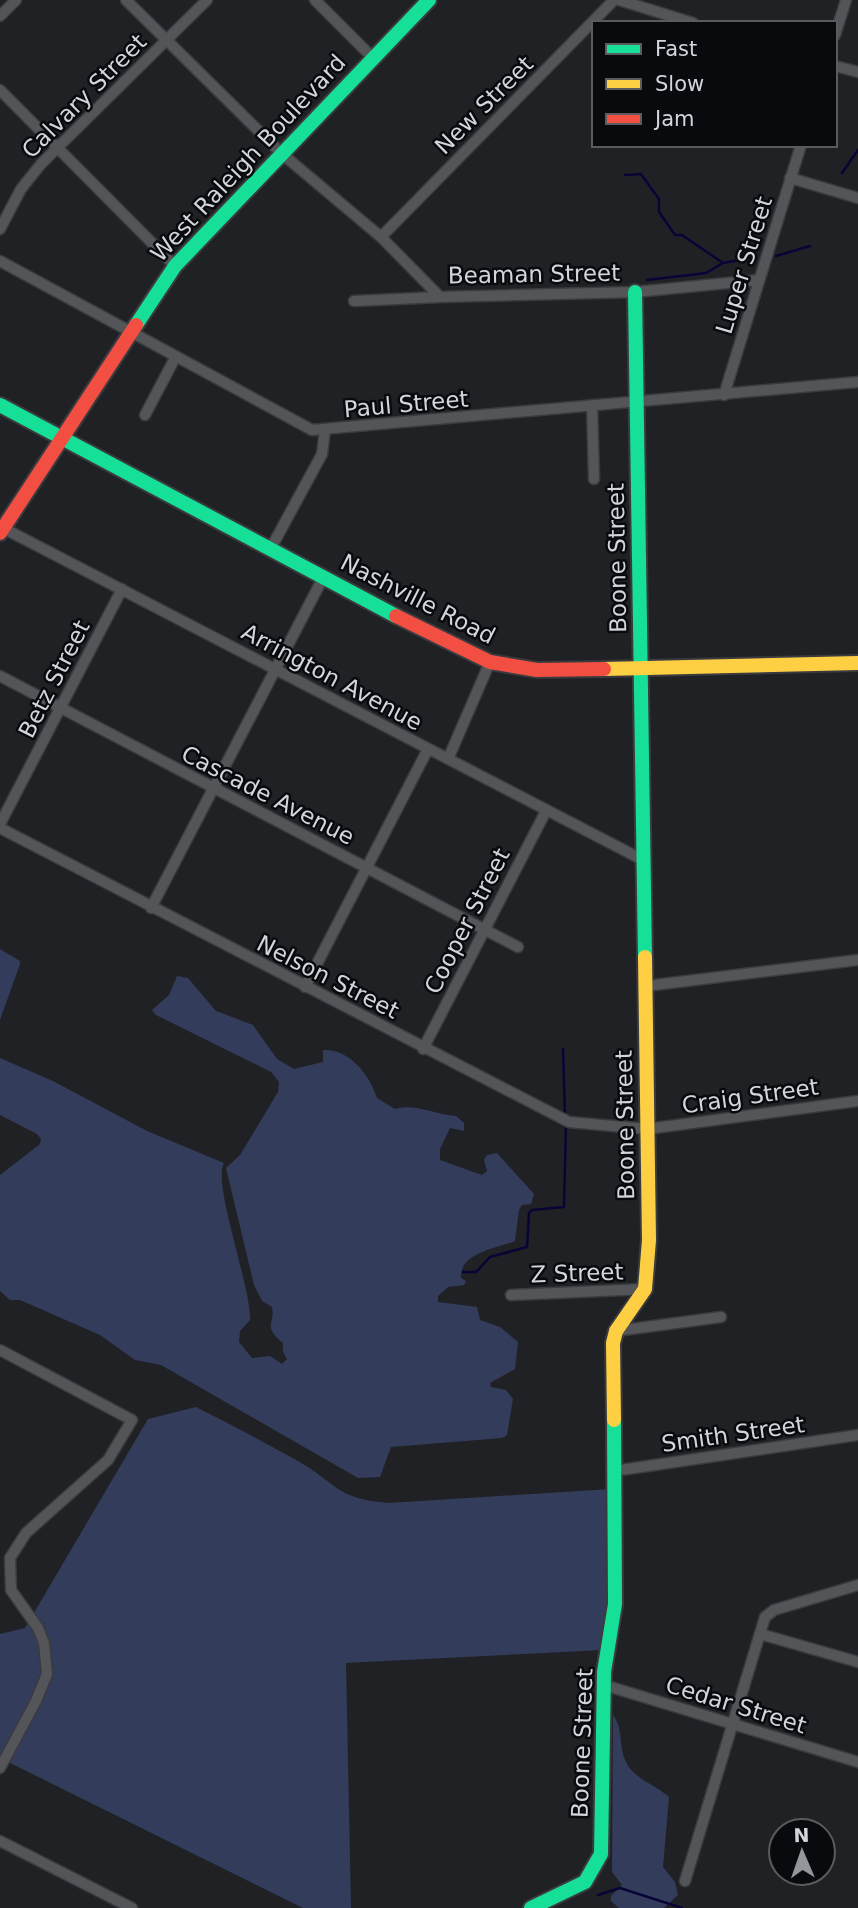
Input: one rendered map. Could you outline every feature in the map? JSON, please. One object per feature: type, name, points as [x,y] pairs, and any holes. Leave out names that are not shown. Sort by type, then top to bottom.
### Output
[{"type":"street","points":[[0,16],[16,0]]},
{"type":"street","name":"Beaman Street","points":[[126,0],[281,153],[381,237],[440,297],[635,292],[759,280]]},
{"type":"street","name":"Calvary Street","points":[[0,229],[28,179],[207,0]]},
{"type":"street","points":[[315,0],[372,57]]},
{"type":"street","name":"West Raleigh Boulevard","points":[[1,530],[175,266],[429,0]]},
{"type":"street","points":[[616,0],[687,21]]},
{"type":"street","name":"New Street","points":[[595,21],[616,0]]},
{"type":"street","points":[[837,29],[846,0]]},
{"type":"street","name":"New Street","points":[[381,237],[592,24]]},
{"type":"street","points":[[837,66],[858,72]]},
{"type":"street","points":[[0,90],[175,266]]},
{"type":"street","name":"Luper Street","points":[[724,395],[800,147]]},
{"type":"street","points":[[790,178],[858,198]]},
{"type":"street","name":"Paul Street","points":[[0,261],[312,430],[858,382]]},
{"type":"street","name":"Boone Street","points":[[531,1908],[585,1882],[601,1854],[604,1685],[614,1625],[613,1343],[616,1331],[645,1289],[649,1240],[635,292]]},
{"type":"street","points":[[354,301],[440,297]]},
{"type":"street","points":[[145,415],[176,358]]},
{"type":"street","name":"Nashville Road","points":[[0,405],[453,646],[490,662],[537,670],[858,663]]},
{"type":"street","points":[[592,405],[594,479]]},
{"type":"street","points":[[271,548],[322,454],[325,430]]},
{"type":"street","name":"Arrington Avenue","points":[[1,530],[122,589],[643,860]]},
{"type":"street","points":[[151,908],[324,576]]},
{"type":"street","name":"Betz Street","points":[[0,826],[122,589]]},
{"type":"street","points":[[448,760],[490,662]]},
{"type":"street","name":"Cascade Avenue","points":[[0,676],[518,947]]},
{"type":"street","points":[[305,986],[428,749]]},
{"type":"street","name":"Cooper Street","points":[[424,1049],[546,811]]},
{"type":"street","name":"Nelson Street","points":[[0,826],[151,908],[559,1119],[580,1124],[648,1129]]},
{"type":"street","points":[[646,986],[858,960]]},
{"type":"street","name":"Craig Street","points":[[648,1129],[858,1101]]},
{"type":"street","name":"Z Street","points":[[511,1295],[645,1289]]},
{"type":"street","points":[[616,1331],[721,1317]]},
{"type":"street","points":[[0,1768],[36,1701],[47,1674],[44,1643],[38,1628],[17,1602],[4,1571],[16,1546],[26,1533],[108,1460],[132,1420],[1,1352]]},
{"type":"street","name":"Smith Street","points":[[614,1471],[858,1435]]},
{"type":"street","points":[[685,1881],[765,1617],[774,1610],[858,1585]]},
{"type":"street","points":[[760,1634],[858,1662]]},
{"type":"street","name":"Cedar Street","points":[[604,1685],[858,1762]]},
{"type":"street","points":[[0,1841],[132,1908]]},
{"type":"shaded area","points":[[0,949],[20,961],[20,964],[0,1020]]},
{"type":"shaded area","points":[[177,976],[188,978],[216,1011],[253,1025],[277,1059],[294,1069],[323,1062],[323,1050],[341,1053],[364,1072],[377,1098],[395,1109],[410,1107],[456,1116],[464,1123],[464,1131],[450,1128],[440,1149],[440,1160],[482,1175],[487,1171],[484,1160],[487,1155],[497,1153],[534,1194],[531,1204],[522,1205],[519,1210],[515,1241],[472,1257],[462,1270],[461,1278],[466,1281],[464,1285],[448,1287],[438,1296],[438,1302],[477,1307],[480,1320],[500,1327],[518,1342],[515,1369],[490,1383],[491,1387],[506,1390],[513,1399],[507,1435],[502,1438],[391,1447],[380,1477],[358,1478],[161,1365],[135,1360],[100,1335],[20,1300],[10,1300],[0,1291],[0,1175],[40,1144],[41,1139],[37,1134],[0,1115],[0,1058],[53,1081],[147,1131],[224,1163],[223,1191],[249,1304],[250,1320],[240,1331],[239,1342],[252,1358],[270,1356],[282,1364],[287,1359],[283,1352],[283,1343],[271,1328],[272,1307],[262,1301],[254,1285],[226,1168],[240,1155],[278,1092],[279,1082],[271,1072],[156,1015],[152,1010],[169,995]]},
{"type":"shaded area","points":[[196,1407],[298,1461],[347,1494],[372,1501],[389,1503],[611,1489],[609,1631],[601,1650],[346,1663],[351,1908],[303,1908],[0,1758],[0,1634],[25,1628],[148,1419]]},
{"type":"shaded area","points":[[613,1715],[619,1726],[624,1756],[630,1768],[669,1797],[663,1867],[675,1882],[678,1895],[664,1908],[619,1908],[611,1901],[611,1896],[622,1885],[612,1872]]},
{"type":"waterway","points":[[842,173],[858,150]]},
{"type":"waterway","points":[[625,175],[641,174],[659,199],[659,212],[675,235],[682,235],[723,263]]},
{"type":"waterway","points":[[776,256],[810,246]]},
{"type":"waterway","points":[[647,280],[706,273],[723,263],[756,257]]},
{"type":"waterway","points":[[563,1049],[565,1116]]},
{"type":"waterway","points":[[463,1272],[476,1272],[490,1257],[527,1247],[529,1213],[532,1210],[564,1207],[566,1123]]},
{"type":"waterway","points":[[598,1895],[620,1888],[682,1908]]},
{"type":"traffic: fast","points":[[136,325],[175,266],[429,0]]},
{"type":"traffic: fast","points":[[635,292],[645,957]]},
{"type":"traffic: fast","points":[[0,405],[396,616]]},
{"type":"traffic: fast","points":[[531,1908],[585,1882],[601,1854],[604,1672],[615,1604],[614,1420]]},
{"type":"traffic: slow","points":[[604,669],[858,663]]},
{"type":"traffic: slow","points":[[614,1420],[613,1343],[616,1331],[645,1289],[649,1240],[645,957]]},
{"type":"traffic: jam","points":[[0,533],[136,325]]},
{"type":"traffic: jam","points":[[396,616],[490,662],[537,670],[604,669]]}]
